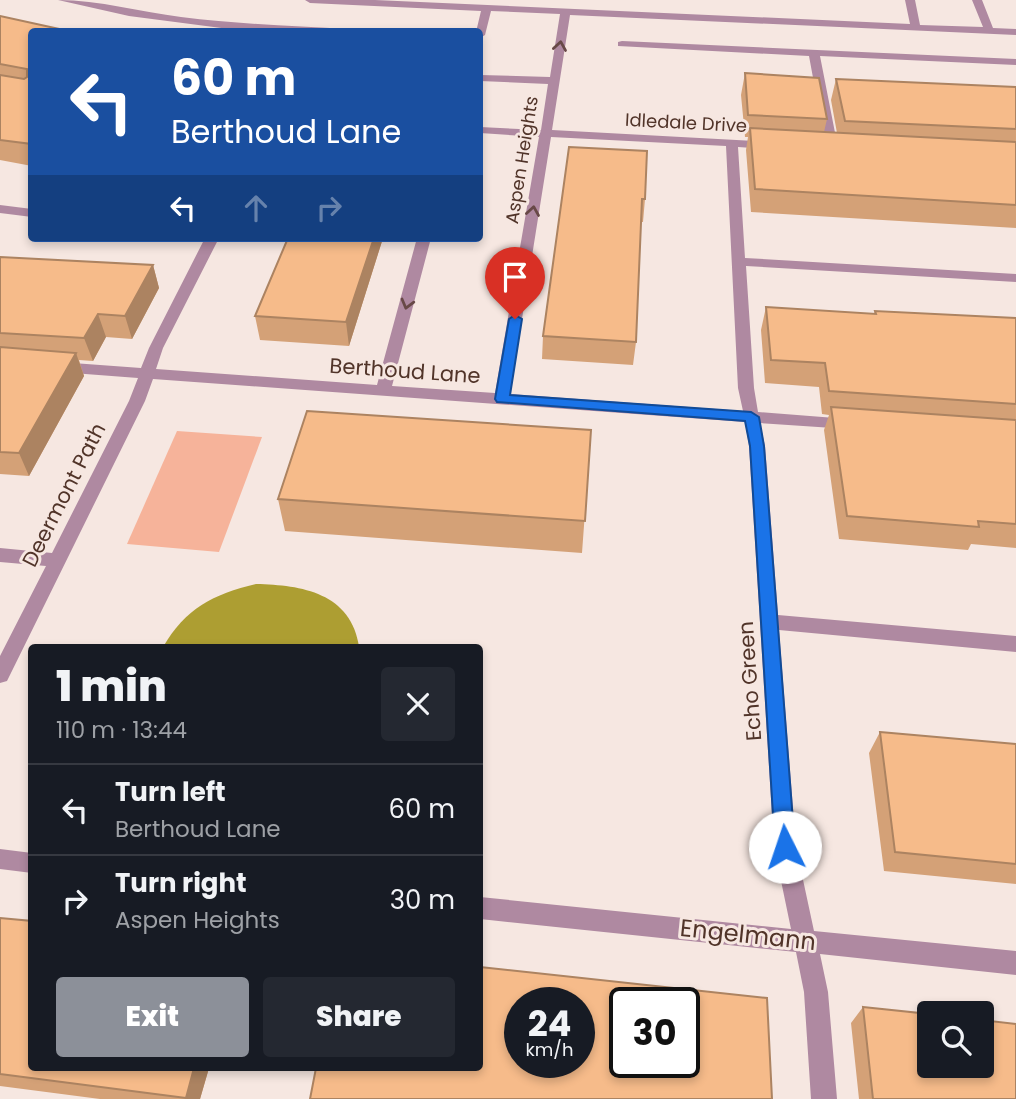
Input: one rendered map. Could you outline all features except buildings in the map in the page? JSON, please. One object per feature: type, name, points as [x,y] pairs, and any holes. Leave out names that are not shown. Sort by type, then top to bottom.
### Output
[{"type":"street","points":[[63,0],[222,28]]},
{"type":"street","points":[[310,0],[1016,32]]},
{"type":"street","points":[[910,0],[916,27]]},
{"type":"street","points":[[977,0],[989,30]]},
{"type":"street","points":[[482,28],[487,8]]},
{"type":"street","name":"Aspen Heights","points":[[502,399],[566,11]]},
{"type":"street","points":[[622,44],[1016,61]]},
{"type":"street","points":[[814,52],[832,148]]},
{"type":"street","points":[[483,78],[555,81]]},
{"type":"street","name":"Idledale Drive","points":[[483,130],[782,146]]},
{"type":"street","name":"Echo Green","points":[[732,143],[746,388],[757,446],[785,847],[816,992],[824,1099]]},
{"type":"street","points":[[0,209],[28,212]]},
{"type":"street","name":"Deermont Path","points":[[0,675],[137,401],[156,348],[210,242]]},
{"type":"street","points":[[383,390],[423,242]]},
{"type":"street","points":[[739,262],[1016,278]]},
{"type":"street","name":"Berthoud Lane","points":[[40,365],[863,425]]},
{"type":"street","points":[[0,555],[57,560]]},
{"type":"street","points":[[769,622],[1016,644]]},
{"type":"street","points":[[0,859],[28,862]]},
{"type":"street","name":"Engelmann","points":[[483,908],[1016,963]]},
{"type":"shaded area","points":[[177,431],[262,437],[219,552],[127,544]]},
{"type":"shaded area","points":[[256,584],[307,590],[335,604],[346,615],[358,644],[165,644],[191,613],[213,598]]},
{"type":"route","points":[[515,319],[502,399],[751,417],[757,446],[785,847]]}]
